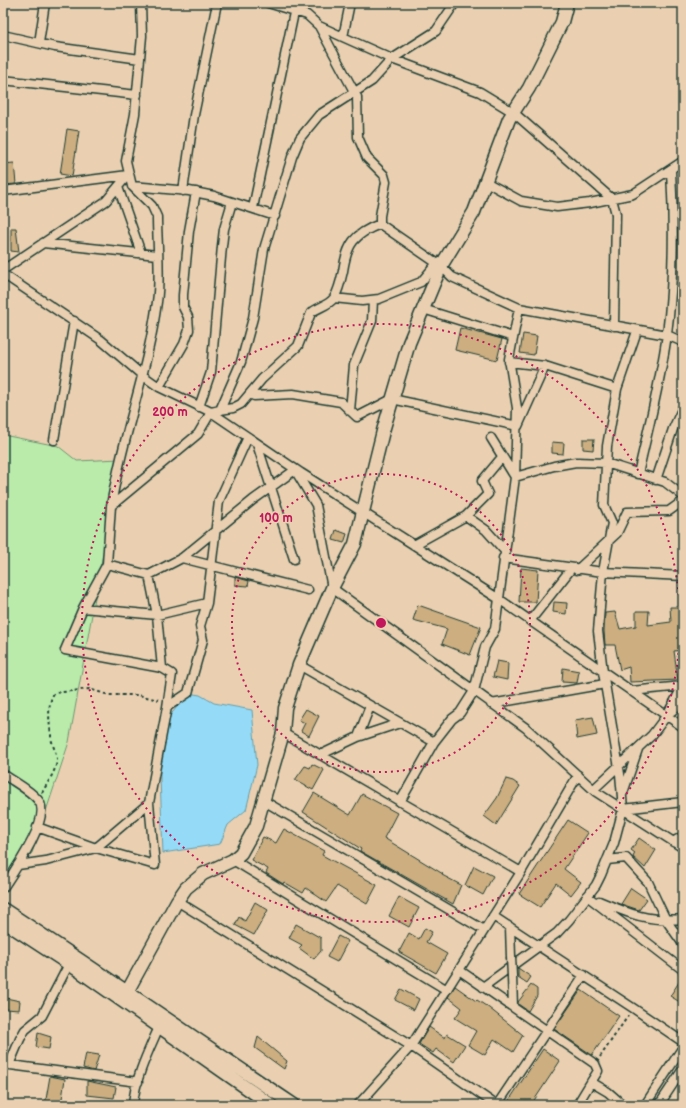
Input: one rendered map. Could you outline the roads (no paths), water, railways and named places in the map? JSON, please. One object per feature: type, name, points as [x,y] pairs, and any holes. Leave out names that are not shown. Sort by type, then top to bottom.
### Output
[{"type":"street","points":[[39,43],[45,3]]},
{"type":"street","points":[[37,827],[96,848],[155,865],[149,804],[172,674],[162,668],[65,650],[83,608],[107,564],[111,506],[116,472],[151,339],[158,300],[157,217],[155,211],[132,186],[128,175],[126,161],[137,95],[142,36],[141,3]]},
{"type":"street","points":[[182,190],[194,115],[217,3]]},
{"type":"street","points":[[268,3],[296,7],[308,15],[319,26],[354,91],[357,97],[358,137],[367,158],[384,175],[386,182],[380,224]]},
{"type":"street","points":[[343,37],[350,3]]},
{"type":"street","points":[[220,410],[241,362],[253,318],[264,249],[292,157],[300,138],[319,114],[372,81],[392,59],[436,31],[455,3]]},
{"type":"street","points":[[334,298],[362,301],[385,297],[421,282],[439,264],[474,212],[509,119],[529,88],[562,22],[567,3]]},
{"type":"street","points":[[253,208],[296,7]]},
{"type":"street","points":[[319,26],[392,59],[480,92],[513,112],[612,199],[616,214],[614,326]]},
{"type":"street","points":[[3,35],[39,43],[140,59]]},
{"type":"street","points":[[3,80],[137,95]]},
{"type":"street","points":[[486,182],[522,202],[557,207],[612,199],[633,194],[683,161]]},
{"type":"street","points":[[638,474],[666,335],[672,274],[674,226],[671,170]]},
{"type":"street","points":[[3,270],[106,201],[128,175]]},
{"type":"street","points":[[3,191],[128,175]]},
{"type":"street","points":[[118,186],[141,253]]},
{"type":"street","points":[[132,186],[196,192],[253,208],[275,216]]},
{"type":"street","points":[[159,387],[181,350],[189,330],[188,317],[183,308],[183,295],[189,231],[196,192]]},
{"type":"street","points":[[199,407],[211,372],[223,240],[232,202]]},
{"type":"street","points":[[380,224],[439,264],[452,277],[519,308],[666,335],[683,342]]},
{"type":"street","points":[[210,412],[233,408],[241,404],[262,379],[298,346],[310,313],[327,305],[334,298],[341,280],[345,254],[349,246],[358,235],[380,224]]},
{"type":"street","points":[[674,226],[683,226]]},
{"type":"street","points":[[44,243],[158,255]]},
{"type":"street","points":[[127,992],[176,901],[186,888],[203,874],[233,860],[241,853],[251,837],[264,802],[283,734],[285,708],[299,665],[332,588],[355,544],[392,399],[409,343],[439,264]]},
{"type":"street","points":[[3,274],[101,340],[142,375],[159,387],[210,412],[295,470],[498,598],[683,726]]},
{"type":"street","points":[[350,410],[354,365],[372,321],[373,300]]},
{"type":"street","points":[[400,802],[434,742],[452,719],[460,713],[474,691],[485,647],[495,629],[504,550],[515,477],[518,426],[517,400],[509,362],[519,308]]},
{"type":"street","points":[[423,309],[513,337]]},
{"type":"street","points":[[54,440],[74,322]]},
{"type":"street","points":[[483,987],[557,934],[596,886],[614,842],[623,809],[619,766],[602,671],[598,631],[603,572],[612,523],[604,504],[609,432],[617,388],[636,330]]},
{"type":"street","points":[[509,362],[545,366],[617,388]]},
{"type":"street","points":[[518,426],[545,366]]},
{"type":"street","points":[[254,396],[293,394],[341,402],[357,417],[392,399],[518,426]]},
{"type":"street","points":[[656,480],[673,429],[683,407]]},
{"type":"street","points":[[111,506],[198,434],[210,412]]},
{"type":"street","points":[[167,707],[188,693],[203,640],[200,626],[207,603],[219,501],[248,437]]},
{"type":"street","points":[[491,438],[515,477]]},
{"type":"street","points":[[257,444],[294,559]]},
{"type":"street","points":[[414,545],[466,516],[488,494],[482,481],[502,457]]},
{"type":"street","points":[[515,477],[554,466],[576,462],[606,463],[665,482],[683,496]]},
{"type":"street","points":[[107,564],[149,575],[182,558],[271,487],[295,470]]},
{"type":"street","points":[[295,470],[316,505],[332,588],[526,728],[594,789],[683,848]]},
{"type":"street","points":[[530,621],[574,569],[618,532],[627,512],[669,511],[683,502]]},
{"type":"street","points":[[466,516],[486,530],[504,550]]},
{"type":"street","points":[[182,558],[308,590]]},
{"type":"street","points":[[503,558],[603,572],[683,576]]},
{"type":"street","points":[[149,575],[157,615],[162,668]]},
{"type":"street","points":[[83,608],[157,615],[207,603]]},
{"type":"street","points":[[299,665],[434,742]]},
{"type":"street","points":[[491,704],[605,684]]},
{"type":"street","points":[[631,690],[683,686]]},
{"type":"street","points":[[594,789],[652,735],[667,715],[683,686]]},
{"type":"street","points":[[667,715],[683,701]]},
{"type":"street","points":[[358,736],[370,706]]},
{"type":"street","points":[[320,755],[358,736],[400,722]]},
{"type":"street","points":[[283,734],[521,872]]},
{"type":"street","points":[[622,798],[638,747]]},
{"type":"street","points":[[3,774],[38,799],[42,807],[42,819],[18,865],[3,888]]},
{"type":"street","points":[[358,1105],[411,1046],[521,872],[578,775]]},
{"type":"street","points":[[264,802],[484,930]]},
{"type":"street","points":[[623,809],[683,802]]},
{"type":"street","points":[[18,865],[46,861],[96,848],[149,804]]},
{"type":"street","points":[[673,842],[683,836]]},
{"type":"street","points":[[607,860],[626,858],[648,882],[666,920],[683,944]]},
{"type":"street","points":[[233,860],[447,990]]},
{"type":"street","points":[[587,896],[635,916],[666,920],[683,919]]},
{"type":"street","points":[[587,896],[683,970]]},
{"type":"street","points":[[176,901],[411,1046],[496,1105],[584,975]]},
{"type":"street","points":[[3,909],[127,992],[217,1060],[271,1105]]},
{"type":"street","points":[[493,916],[683,1042]]},
{"type":"street","points":[[3,921],[69,964],[159,1027],[294,1105]]},
{"type":"street","points":[[510,927],[513,1007]]},
{"type":"street","points":[[69,964],[42,1016],[25,1030],[6,1065],[138,1082]]},
{"type":"street","points":[[459,970],[595,1064],[598,1071],[577,1105]]},
{"type":"street","points":[[133,1105],[145,1058],[159,1027]]},
{"type":"street","points":[[645,1105],[683,1047]]},
{"type":"street","points":[[659,1105],[683,1069]]},
{"type":"street","points":[[591,1082],[623,1105]]},
{"type":"water","points":[[188,693],[200,695],[214,703],[252,710],[257,765],[246,810],[228,825],[220,844],[163,853],[159,752],[165,722]]}]
